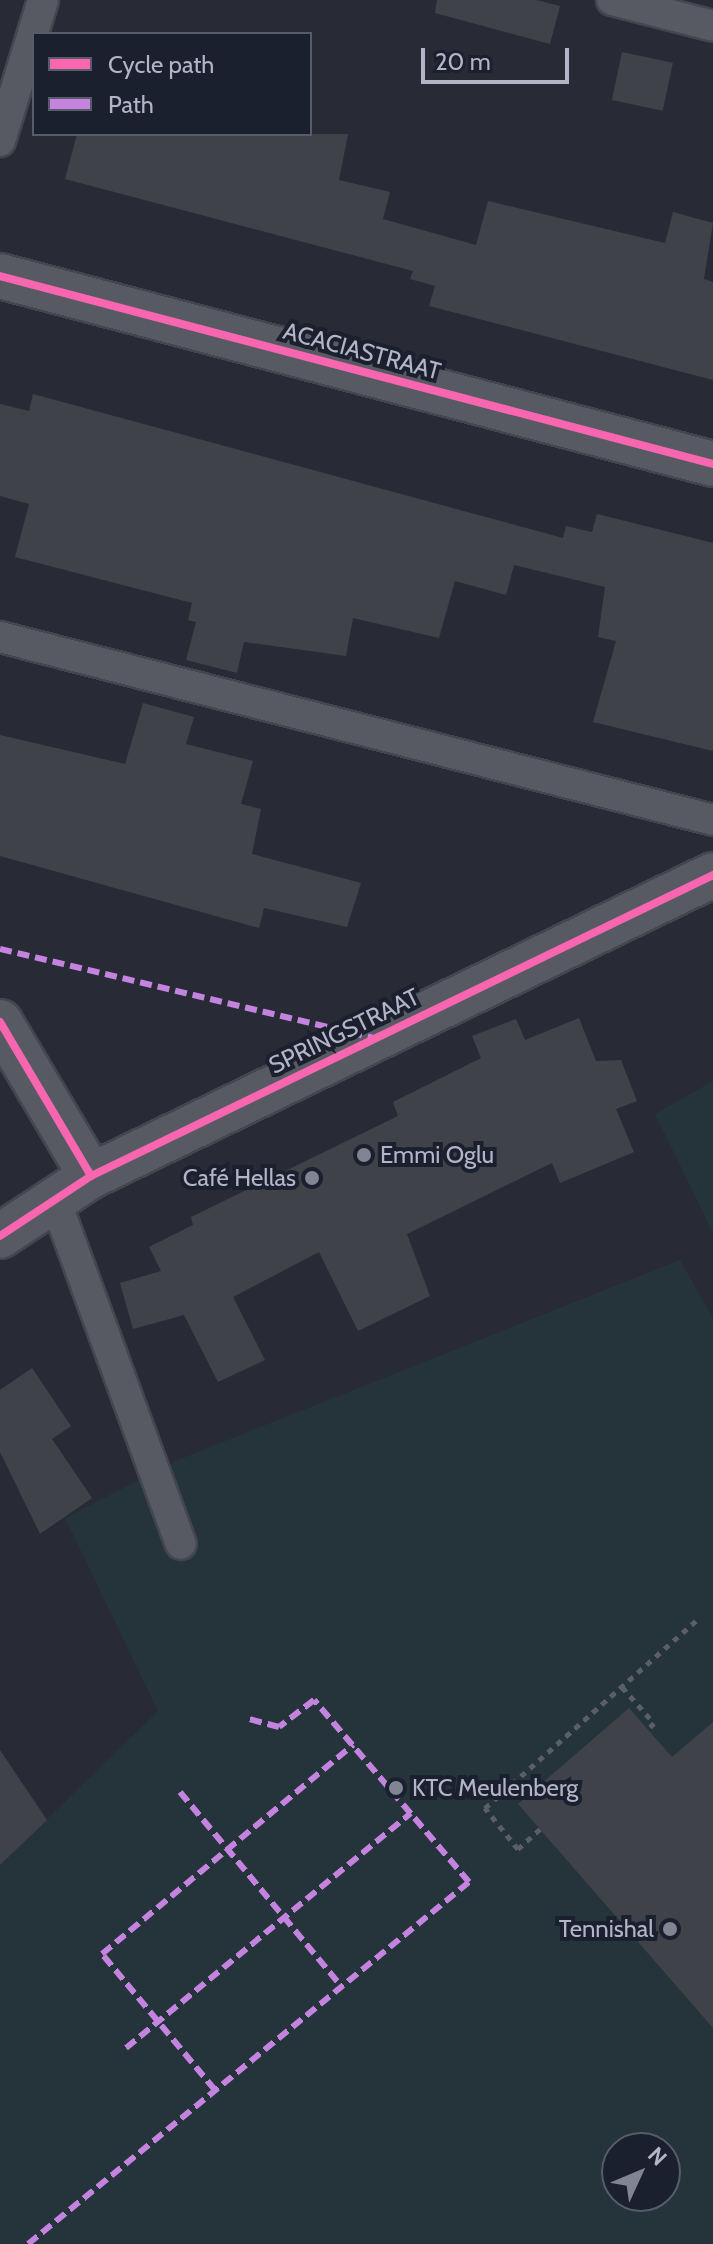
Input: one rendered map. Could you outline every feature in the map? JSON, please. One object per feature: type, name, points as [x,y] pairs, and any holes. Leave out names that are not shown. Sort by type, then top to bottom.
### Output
[{"type":"street","name":"ACACIASTRAAT","points":[[0,276],[713,464]]},
{"type":"street","name":"SPRINGSTRAAT","points":[[0,1236],[91,1176],[713,875]]},
{"type":"street","points":[[0,1022],[91,1176]]},
{"type":"lane","points":[[33,32],[43,0]]},
{"type":"lane","points":[[612,0],[713,26]]},
{"type":"lane","points":[[0,141],[32,36]]},
{"type":"lane","points":[[0,637],[713,820]]},
{"type":"lane","points":[[55,1200],[181,1544]]},
{"type":"path","points":[[540,1829],[518,1849],[485,1808],[698,1619]]},
{"type":"path","points":[[622,1687],[654,1723],[648,1729]]},
{"type":"shaded area","points":[[713,1081],[713,1233],[655,1114]]},
{"type":"shaded area","name":"KTC Meulenberg","points":[[680,1260],[713,1318],[713,2244],[0,2244],[0,1865],[158,1711],[65,1518],[180,1459]]},
{"type":"building","points":[[437,0],[536,0],[560,6],[550,44],[435,13]]},
{"type":"building","points":[[622,52],[673,63],[663,111],[612,100]]},
{"type":"building","points":[[348,134],[339,180],[390,192],[383,219],[476,245],[488,201],[665,243],[673,212],[713,223],[704,279],[713,282],[713,380],[429,306],[435,286],[410,279],[413,271],[65,179],[76,136]]},
{"type":"building","points":[[33,394],[563,538],[566,526],[592,532],[597,514],[713,543],[713,751],[593,722],[616,641],[598,637],[605,587],[514,565],[506,595],[455,581],[439,638],[353,618],[346,656],[244,642],[237,673],[186,660],[196,622],[188,620],[192,603],[15,557],[29,504],[0,496],[0,404],[29,411]]},
{"type":"building","points":[[143,703],[194,717],[186,744],[253,761],[241,804],[261,809],[252,854],[361,883],[347,927],[264,908],[259,928],[0,856],[0,735],[125,764]]},
{"type":"building","points":[[579,1018],[596,1061],[621,1060],[637,1101],[616,1109],[634,1152],[560,1183],[552,1163],[407,1234],[430,1296],[358,1331],[319,1252],[233,1297],[265,1360],[218,1382],[184,1315],[133,1329],[120,1283],[161,1271],[149,1247],[193,1225],[191,1217],[398,1116],[393,1102],[481,1058],[472,1036],[516,1019],[525,1040]]},
{"type":"building","points":[[32,1368],[71,1426],[52,1439],[92,1498],[40,1534],[0,1452],[0,1390]]},
{"type":"building","name":"Tennishal","points":[[629,1708],[672,1757],[713,1722],[713,2028],[518,1804]]},
{"type":"building","points":[[0,1750],[47,1820],[0,1865]]},
{"type":"marked path","points":[[0,949],[373,1038]]},
{"type":"marked path","points":[[28,2244],[469,1882],[314,1700],[279,1727],[245,1718]]},
{"type":"marked path","points":[[215,2090],[102,1954],[353,1745]]},
{"type":"marked path","points":[[180,1792],[341,1986]]},
{"type":"marked path","points":[[126,2048],[411,1813]]},
{"type":"cycle path","points":[[0,276],[713,464]]},
{"type":"cycle path","points":[[0,1236],[91,1176],[713,875]]},
{"type":"cycle path","points":[[0,1022],[91,1176]]},
{"type":"place","name":"Emmi Oglu","points":[[364,1155]]},
{"type":"place","name":"Café Hellas","points":[[312,1178]]},
{"type":"place","name":"KTC Meulenberg","points":[[396,1788]]},
{"type":"place","name":"Tennishal","points":[[670,1929]]}]
